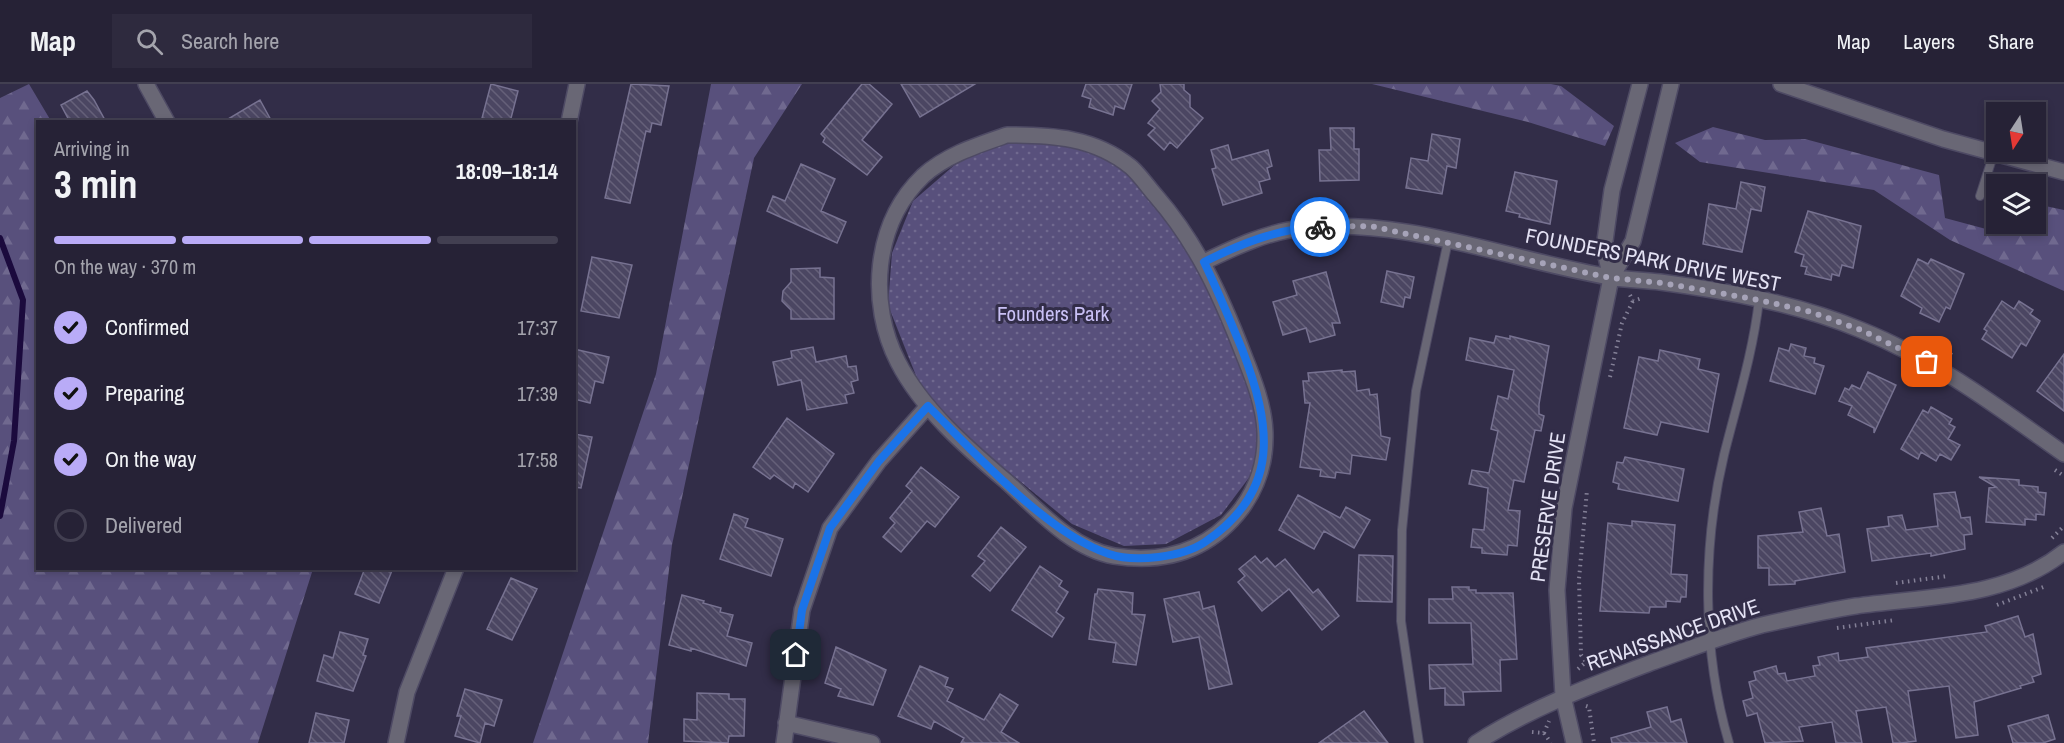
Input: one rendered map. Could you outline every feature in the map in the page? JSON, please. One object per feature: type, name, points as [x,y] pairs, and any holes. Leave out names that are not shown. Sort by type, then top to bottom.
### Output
[{"type":"street","points":[[146,84],[166,120]]},
{"type":"street","points":[[568,120],[577,84]]},
{"type":"street","name":"PRESERVE DRIVE","points":[[1610,284],[1604,248],[1612,190],[1640,84]]},
{"type":"street","name":"PRESERVE DRIVE","points":[[1574,743],[1563,696],[1557,590],[1564,508],[1610,284],[1633,240],[1671,84]]},
{"type":"street","points":[[1781,84],[1943,139],[1986,151]]},
{"type":"street","points":[[1007,135],[1052,135],[1085,141],[1131,167],[1169,210],[1204,262],[1225,307],[1257,388],[1265,428],[1265,446],[1259,477],[1246,502],[1227,527],[1202,544],[1171,556],[1144,558],[1112,555],[1086,545],[1061,530],[994,471],[928,406],[899,365],[886,336],[879,303],[878,275],[884,246],[894,219],[922,177],[940,164],[1007,135]]},
{"type":"street","points":[[2027,162],[2064,172]]},
{"type":"street","name":"FOUNDERS PARK DRIVE WEST","points":[[1204,262],[1247,242],[1302,228],[1370,226],[1448,241],[1610,284],[1662,283],[1759,300],[1811,312],[1896,346],[1942,370],[2064,454]]},
{"type":"street","points":[[784,743],[802,610],[830,528],[879,461],[928,406]]},
{"type":"street","name":"RENAISSANCE DRIVE","points":[[1476,743],[1563,696],[1709,641],[1762,625],[1853,606],[1981,591],[2011,583],[2039,570],[2064,552]]},
{"type":"street","points":[[396,743],[407,692],[455,570]]},
{"type":"street","points":[[786,723],[872,743]]},
{"type":"lane","points":[[1980,196],[1991,162]]},
{"type":"lane","points":[[1419,743],[1401,621],[1402,530],[1416,391],[1448,241]]},
{"type":"lane","points":[[1729,743],[1723,722],[1709,641],[1710,557],[1714,507],[1724,457],[1749,364],[1759,300]]},
{"type":"path","points":[[1610,284],[1628,292],[1634,301]]},
{"type":"path","points":[[1634,301],[1648,299]]},
{"type":"path","points":[[1610,378],[1622,322],[1634,301]]},
{"type":"path","points":[[2046,464],[2064,476]]},
{"type":"path","points":[[1588,479],[1578,579],[1581,655],[1586,662],[1575,672],[1582,703],[1589,707]]},
{"type":"path","points":[[1991,606],[2035,592],[2049,583]]},
{"type":"path","points":[[1826,630],[1904,619]]},
{"type":"path","points":[[1589,707],[1596,700]]},
{"type":"path","points":[[1589,707],[1594,743]]},
{"type":"path","points":[[1544,733],[1551,743]]},
{"type":"green space","points":[[29,84],[50,120],[36,120],[36,570],[313,570],[258,743],[0,743],[0,98]]},
{"type":"green space","points":[[711,84],[802,84],[754,158],[672,545],[648,743],[533,743],[656,374]]},
{"type":"green space","points":[[1372,84],[1551,84],[1561,86],[1614,126],[1605,146],[1528,122]]},
{"type":"green space","points":[[1713,127],[1765,140],[1805,139],[1939,175],[1945,218],[1986,229],[1986,234],[2046,234],[2046,206],[2064,210],[2064,291],[1950,240],[1874,190],[1700,162],[1675,143]]},
{"type":"green space","name":"Founders Park","points":[[1018,140],[1081,141],[1129,170],[1205,264],[1261,417],[1254,471],[1221,515],[1166,544],[1124,546],[1072,524],[928,406],[888,305],[892,253],[913,201],[966,155]]},
{"type":"building","points":[[491,84],[518,91],[511,120],[482,120]]},
{"type":"building","points":[[631,84],[669,86],[661,125],[652,123],[650,132],[646,131],[630,203],[605,198]]},
{"type":"building","points":[[862,84],[869,84],[892,104],[862,140],[882,157],[867,175],[823,142],[825,138],[821,134]]},
{"type":"building","points":[[901,84],[975,84],[920,117]]},
{"type":"building","points":[[1086,84],[1132,84],[1124,109],[1115,106],[1113,115],[1089,107],[1091,99],[1082,96]]},
{"type":"building","points":[[1160,84],[1184,84],[1184,90],[1190,95],[1190,107],[1203,118],[1177,148],[1170,142],[1164,150],[1148,135],[1155,128],[1148,123],[1160,109],[1152,101],[1161,92]]},
{"type":"building","points":[[87,91],[105,120],[69,120],[61,105]]},
{"type":"building","points":[[260,100],[271,120],[226,120]]},
{"type":"building","points":[[1330,128],[1354,128],[1354,149],[1359,149],[1359,180],[1320,181],[1319,150],[1331,150]]},
{"type":"building","points":[[1432,134],[1460,139],[1456,168],[1447,166],[1442,194],[1406,188],[1411,158],[1428,161]]},
{"type":"building","points":[[1228,145],[1232,160],[1268,150],[1272,166],[1267,168],[1270,179],[1259,182],[1262,193],[1223,205],[1212,169],[1216,168],[1211,150]]},
{"type":"building","points":[[801,164],[835,179],[821,211],[846,222],[837,243],[767,211],[773,196],[785,201]]},
{"type":"building","points":[[1515,172],[1557,181],[1550,224],[1519,217],[1520,214],[1506,211]]},
{"type":"building","points":[[1741,182],[1765,187],[1761,211],[1751,209],[1742,252],[1703,244],[1709,204],[1736,209]]},
{"type":"building","points":[[1808,211],[1861,226],[1853,268],[1842,265],[1839,276],[1832,274],[1831,280],[1805,274],[1807,267],[1801,266],[1804,255],[1795,252]]},
{"type":"building","points":[[592,257],[632,265],[619,318],[581,311]]},
{"type":"building","points":[[1918,259],[1928,264],[1931,259],[1964,274],[1950,309],[1946,307],[1939,322],[1920,313],[1922,308],[1901,296]]},
{"type":"building","points":[[820,268],[820,277],[834,278],[834,319],[791,319],[791,310],[782,301],[783,291],[791,282],[791,269]]},
{"type":"building","points":[[1387,271],[1414,277],[1410,298],[1405,297],[1403,307],[1381,302]]},
{"type":"building","points":[[1326,272],[1340,323],[1332,323],[1335,335],[1310,342],[1306,328],[1283,335],[1273,302],[1297,295],[1293,281]]},
{"type":"building","points":[[2002,301],[2014,309],[2019,301],[2033,310],[2030,314],[2040,321],[2026,346],[2021,343],[2012,358],[1982,339],[1987,331],[1984,329]]},
{"type":"building","points":[[1496,336],[1510,339],[1510,336],[1549,346],[1539,404],[1539,414],[1544,416],[1541,431],[1535,430],[1524,482],[1514,480],[1508,510],[1520,511],[1517,546],[1508,545],[1507,555],[1482,553],[1482,548],[1471,547],[1473,529],[1484,530],[1488,488],[1469,484],[1472,470],[1489,473],[1498,431],[1491,429],[1498,396],[1508,399],[1514,370],[1466,360],[1470,338],[1494,343]]},
{"type":"building","points":[[1791,344],[1806,348],[1804,356],[1815,358],[1814,363],[1824,366],[1815,394],[1770,381],[1779,348],[1789,351]]},
{"type":"building","points":[[813,347],[816,362],[846,356],[848,367],[856,366],[858,380],[851,382],[854,393],[845,395],[847,403],[807,410],[801,380],[778,385],[773,362],[792,358],[791,351]]},
{"type":"building","points":[[576,349],[609,357],[603,383],[595,381],[590,403],[576,400]]},
{"type":"building","points":[[1660,350],[1700,359],[1698,369],[1719,374],[1708,432],[1661,422],[1657,435],[1624,428],[1639,357],[1658,361]]},
{"type":"building","points":[[2064,354],[2064,411],[2037,391]]},
{"type":"building","points":[[1342,370],[1342,372],[1355,371],[1357,391],[1369,389],[1370,395],[1377,394],[1381,436],[1390,438],[1386,460],[1352,455],[1350,474],[1336,472],[1335,478],[1320,476],[1321,470],[1300,467],[1310,403],[1305,403],[1303,381],[1309,381],[1308,373]]},
{"type":"building","points":[[1868,372],[1896,385],[1874,433],[1874,428],[1848,415],[1852,406],[1839,401],[1845,388],[1849,390],[1852,385],[1860,389]]},
{"type":"building","points":[[1931,407],[1952,419],[1949,424],[1955,427],[1948,439],[1960,445],[1951,460],[1940,454],[1936,461],[1921,452],[1918,459],[1901,449],[1923,410],[1928,413]]},
{"type":"building","points":[[787,418],[834,454],[808,492],[795,483],[793,488],[774,475],[770,479],[753,467]]},
{"type":"building","points":[[576,434],[592,437],[581,488],[576,487]]},
{"type":"building","points":[[1625,457],[1684,469],[1678,501],[1618,489],[1619,484],[1613,482],[1617,462],[1623,463]]},
{"type":"building","points":[[921,467],[959,497],[935,527],[927,521],[901,552],[883,537],[895,523],[890,518],[912,491],[906,486]]},
{"type":"building","points":[[1979,477],[2019,480],[2019,485],[2038,487],[2038,492],[2046,493],[2044,515],[2036,514],[2036,520],[2025,519],[2025,525],[1986,522],[1989,488],[1996,487]]},
{"type":"building","points":[[1955,492],[1961,518],[1970,517],[1972,534],[1964,535],[1965,549],[1931,556],[1931,553],[1872,561],[1867,529],[1889,526],[1888,517],[1902,515],[1906,530],[1938,526],[1934,494]]},
{"type":"building","points":[[1298,495],[1340,518],[1346,507],[1370,520],[1354,548],[1324,531],[1314,549],[1279,530]]},
{"type":"building","points":[[1821,508],[1827,536],[1839,534],[1845,572],[1795,581],[1795,584],[1769,585],[1769,568],[1758,568],[1758,536],[1803,532],[1799,512]]},
{"type":"building","points":[[734,514],[748,519],[745,527],[783,539],[771,576],[720,559]]},
{"type":"building","points":[[1632,521],[1675,525],[1671,574],[1687,575],[1686,597],[1681,597],[1680,602],[1666,601],[1666,607],[1650,607],[1649,613],[1600,611],[1608,523],[1632,526]]},
{"type":"building","points":[[1001,527],[1026,547],[990,591],[972,576],[985,561],[978,556]]},
{"type":"building","points":[[1359,555],[1393,556],[1392,602],[1357,601]]},
{"type":"building","points":[[1255,556],[1261,563],[1267,558],[1275,567],[1285,559],[1313,593],[1318,589],[1339,616],[1322,630],[1289,589],[1262,611],[1238,582],[1245,576],[1239,569]]},
{"type":"building","points":[[1040,566],[1062,581],[1059,586],[1068,592],[1056,612],[1064,618],[1052,637],[1012,610]]},
{"type":"building","points":[[364,570],[392,570],[379,603],[355,594]]},
{"type":"building","points":[[511,578],[537,589],[512,640],[487,629]]},
{"type":"building","points":[[1452,587],[1469,587],[1469,590],[1476,590],[1476,593],[1513,593],[1517,659],[1500,660],[1501,691],[1463,692],[1464,705],[1445,705],[1445,688],[1430,689],[1429,665],[1473,664],[1471,623],[1429,623],[1429,599],[1453,599]]},
{"type":"building","points":[[1098,589],[1133,593],[1132,614],[1145,615],[1136,665],[1113,662],[1116,643],[1089,639],[1095,594]]},
{"type":"building","points":[[1199,592],[1203,609],[1214,606],[1232,684],[1209,689],[1199,637],[1173,642],[1164,599]]},
{"type":"building","points":[[682,595],[704,601],[703,603],[721,608],[720,612],[733,615],[727,636],[752,643],[746,666],[691,648],[691,651],[669,645]]},
{"type":"building","points":[[2018,616],[2025,637],[2033,634],[2041,674],[2032,677],[2034,682],[2020,686],[2021,688],[1974,702],[1978,735],[1956,738],[1949,686],[1908,691],[1916,741],[1893,743],[1886,707],[1856,711],[1862,743],[1836,743],[1832,722],[1799,727],[1803,741],[1765,743],[1757,713],[1747,716],[1743,701],[1753,698],[1749,682],[1756,680],[1754,672],[1776,666],[1778,674],[1785,673],[1787,681],[1815,676],[1813,666],[1820,665],[1818,657],[1838,653],[1839,661],[1868,657],[1866,648],[1987,632],[1985,626]]},
{"type":"building","points":[[340,632],[368,639],[363,655],[366,656],[353,691],[317,681],[324,655],[333,658]]},
{"type":"building","points":[[836,647],[886,670],[873,705],[838,696],[841,689],[825,683]]},
{"type":"building","points":[[920,666],[948,678],[945,686],[953,689],[947,701],[984,720],[1000,694],[1018,705],[1001,732],[1019,743],[961,743],[964,738],[934,721],[931,729],[898,716]]},
{"type":"building","points":[[465,689],[502,700],[494,726],[485,723],[480,743],[455,736],[461,716],[457,716]]},
{"type":"building","points":[[697,693],[729,694],[729,699],[745,699],[744,736],[729,736],[728,743],[684,741],[684,719],[697,720]]},
{"type":"building","points":[[1667,707],[1671,722],[1681,719],[1687,743],[1612,743],[1611,738],[1651,727],[1647,712]]},
{"type":"building","points":[[1364,711],[1388,743],[1319,743]]},
{"type":"building","points":[[316,713],[349,720],[344,743],[309,743]]},
{"type":"building","points":[[2048,715],[2055,739],[2043,743],[2013,743],[2008,726]]},
{"type":"waterway","points":[[0,238],[23,300],[14,441],[0,516]]},
{"type":"way so far","points":[[1320,227],[1370,226],[1611,278],[1662,283],[1759,300],[1811,312],[1861,330],[1927,362]]},
{"type":"route","points":[[796,655],[802,610],[830,528],[879,461],[928,406],[994,471],[1061,530],[1086,545],[1112,555],[1144,558],[1171,556],[1202,544],[1227,527],[1246,502],[1259,477],[1265,454],[1265,428],[1257,388],[1225,307],[1204,262],[1247,242],[1302,228],[1320,227]]}]
